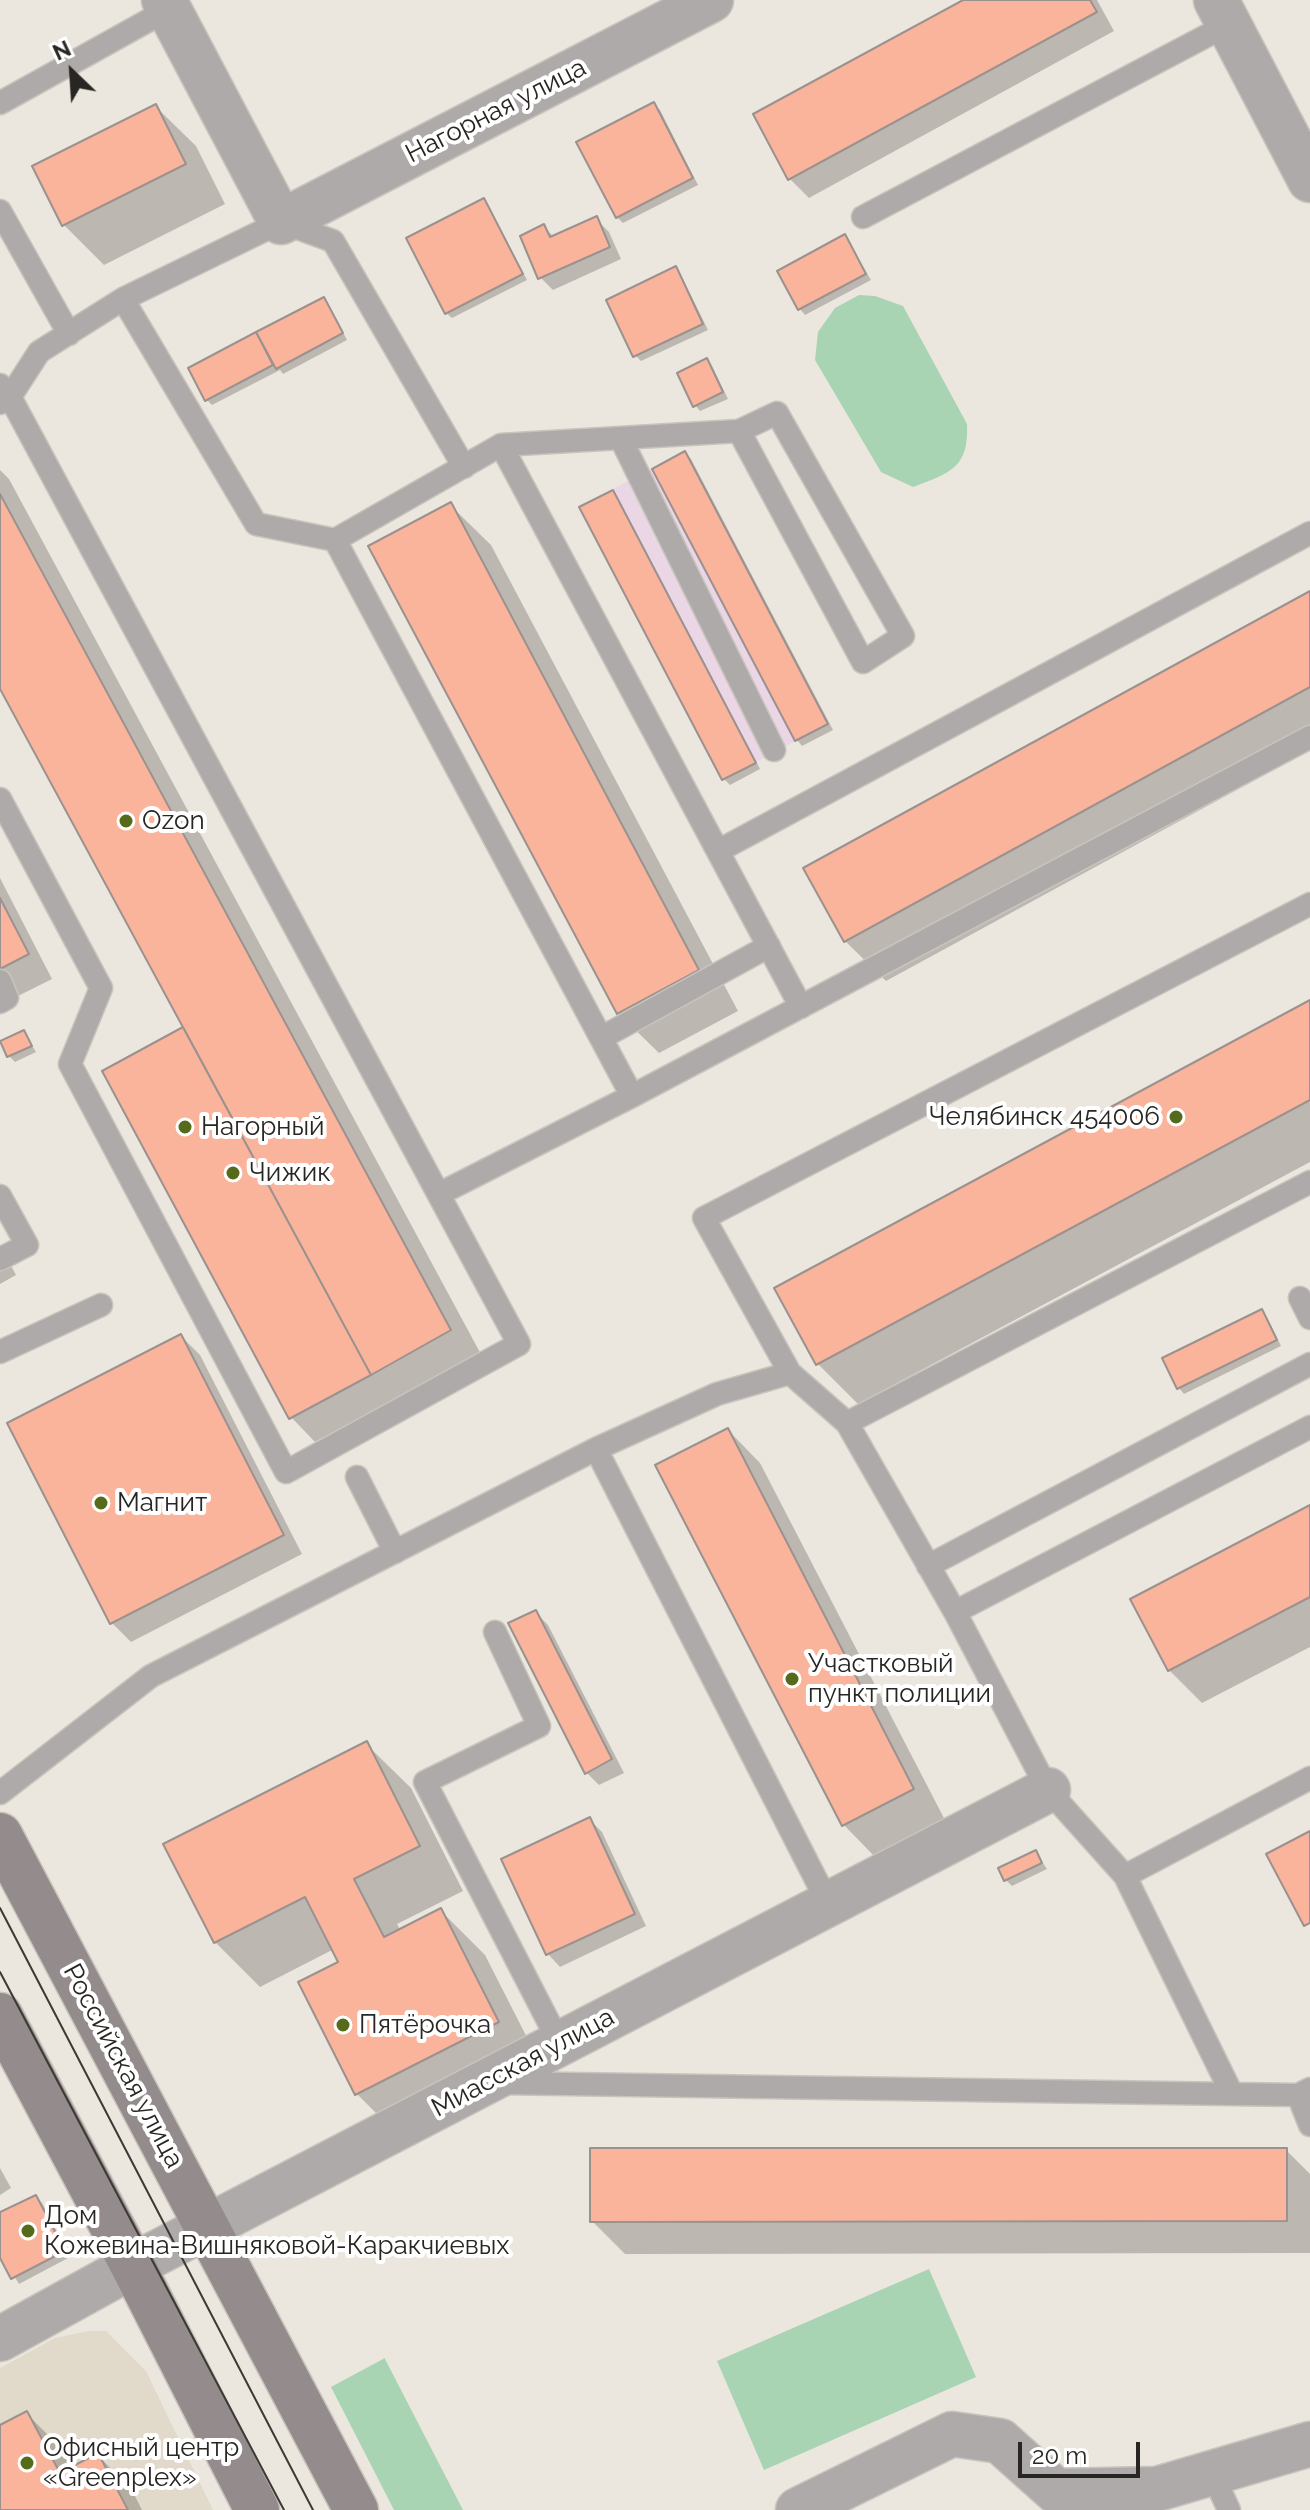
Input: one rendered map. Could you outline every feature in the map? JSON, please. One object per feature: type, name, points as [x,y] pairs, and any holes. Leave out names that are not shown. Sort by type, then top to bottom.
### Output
[{"type":"main road","name":"Российская улица","points":[[0,1835],[356,2510]]},
{"type":"main road","points":[[0,2015],[257,2510]]},
{"type":"street","name":"Нагорная улица","points":[[281,222],[711,0]]},
{"type":"street","points":[[167,4],[281,222]]},
{"type":"street","points":[[1222,12],[1310,180]]},
{"type":"street","name":"Миасская улица","points":[[0,2339],[133,2266],[1048,1790]]},
{"type":"street","points":[[798,2510],[952,2434],[1000,2441],[1057,2500],[1157,2489],[1221,2492],[1310,2444]]},
{"type":"lane","points":[[0,103],[167,4]]},
{"type":"lane","points":[[863,217],[1222,12]]},
{"type":"lane","points":[[0,211],[69,334]]},
{"type":"lane","points":[[0,799],[101,988],[70,1064],[286,1472],[519,1344],[3,395],[39,352],[123,299],[281,222],[333,241],[464,467]]},
{"type":"lane","points":[[123,299],[256,524],[335,540],[501,445],[739,431],[777,413],[903,636],[863,662],[739,431]]},
{"type":"lane","points":[[621,439],[774,750]]},
{"type":"lane","points":[[501,445],[801,1007]]},
{"type":"lane","points":[[718,851],[1310,533]]},
{"type":"lane","points":[[335,540],[632,1096]]},
{"type":"lane","points":[[439,1194],[632,1096],[1310,737]]},
{"type":"lane","points":[[1231,2092],[1125,1876],[1048,1790],[955,1612],[847,1423],[790,1373],[704,1218],[1310,904]]},
{"type":"lane","points":[[601,1038],[769,946]]},
{"type":"lane","points":[[0,981],[7,998],[0,1002]]},
{"type":"lane","points":[[847,1423],[1310,1182]]},
{"type":"lane","points":[[0,1196],[27,1245],[0,1259]]},
{"type":"lane","points":[[0,1352],[101,1305]]},
{"type":"lane","points":[[928,1566],[1310,1364]]},
{"type":"lane","points":[[0,1793],[151,1676],[596,1449],[717,1394],[790,1373]]},
{"type":"lane","points":[[955,1612],[1310,1427]]},
{"type":"lane","points":[[596,1449],[828,1903]]},
{"type":"lane","points":[[357,1477],[395,1552]]},
{"type":"lane","points":[[495,1632],[539,1726],[425,1782],[560,2044]]},
{"type":"lane","points":[[1125,1876],[1310,1778]]},
{"type":"lane","points":[[484,2083],[1304,2092],[1310,2125]]},
{"type":"shaded area","points":[[685,451],[828,724],[722,780],[579,507]]},
{"type":"shaded area","points":[[88,2331],[106,2331],[146,2371],[213,2510],[0,2510],[0,2368],[55,2338]]},
{"type":"green space","points":[[859,295],[875,296],[903,306],[967,424],[965,450],[955,467],[913,487],[881,472],[815,360],[818,332],[835,308]]},
{"type":"green space","points":[[929,2269],[976,2377],[764,2470],[717,2361]]},
{"type":"green space","points":[[385,2358],[463,2510],[394,2510],[331,2387]]},
{"type":"building","points":[[963,0],[1090,0],[1097,12],[788,180],[753,114]]},
{"type":"building","points":[[654,102],[693,178],[616,218],[576,142]]},
{"type":"building","points":[[156,104],[186,164],[62,226],[32,166]]},
{"type":"building","points":[[484,198],[523,274],[445,314],[406,238]]},
{"type":"building","points":[[597,216],[610,247],[538,279],[520,236],[544,224],[550,237]]},
{"type":"building","points":[[845,234],[866,274],[798,310],[777,271]]},
{"type":"building","points":[[676,266],[703,324],[633,357],[606,300]]},
{"type":"building","points":[[324,297],[343,333],[276,369],[256,332]]},
{"type":"building","points":[[256,332],[273,365],[205,401],[188,368]]},
{"type":"building","points":[[707,358],[723,392],[693,407],[677,373]]},
{"type":"building","points":[[685,451],[828,724],[795,741],[652,469]]},
{"type":"building","points":[[613,490],[756,763],[722,780],[579,507]]},
{"type":"building","points":[[0,494],[451,1330],[371,1375],[0,689]]},
{"type":"building","points":[[451,502],[699,970],[617,1014],[368,546]]},
{"type":"building","points":[[1310,591],[1310,687],[844,942],[803,868]]},
{"type":"building","points":[[0,898],[29,954],[0,969]]},
{"type":"building","points":[[1310,1000],[1310,1100],[816,1365],[774,1288]]},
{"type":"building","points":[[183,1027],[371,1375],[289,1419],[102,1071]]},
{"type":"building","points":[[24,1030],[32,1046],[7,1057],[0,1041]]},
{"type":"building","points":[[1262,1309],[1277,1340],[1177,1389],[1162,1358]]},
{"type":"building","points":[[181,1334],[284,1535],[110,1624],[7,1423]]},
{"type":"building","points":[[728,1428],[914,1789],[842,1826],[655,1465]]},
{"type":"building","points":[[1310,1505],[1310,1597],[1168,1671],[1130,1599]]},
{"type":"building","points":[[536,1610],[612,1759],[585,1774],[508,1623]]},
{"type":"building","points":[[367,1741],[420,1846],[354,1879],[384,1937],[441,1908],[499,2022],[355,2095],[298,1982],[338,1962],[305,1897],[214,1943],[163,1844]]},
{"type":"building","points":[[590,1817],[635,1914],[546,1955],[501,1859]]},
{"type":"building","points":[[1310,1831],[1310,1923],[1304,1926],[1266,1854]]},
{"type":"building","points":[[1036,1850],[1042,1863],[1004,1881],[998,1868]]},
{"type":"building","points":[[590,2148],[1287,2148],[1287,2221],[590,2222]]},
{"type":"building","name":"Дом Кожевина-Вишняковой-Каракчиевых","points":[[36,2195],[65,2251],[11,2279],[0,2258],[0,2212]]},
{"type":"building","name":"Офисный центр «Greenplex»","points":[[27,2411],[60,2473],[98,2453],[128,2510],[0,2510],[0,2425]]},
{"type":"tram line","points":[[0,1908],[313,2510]]},
{"type":"tram line","points":[[0,1972],[284,2510]]},
{"type":"place","name":"Ozon","points":[[126,821]]},
{"type":"place","name":"Челябинск 454006","points":[[1176,1117]]},
{"type":"place","name":"Нагорный","points":[[185,1127]]},
{"type":"place","name":"Чижик","points":[[233,1173]]},
{"type":"place","name":"Магнит","points":[[101,1503]]},
{"type":"place","name":"Участковый пункт полиции","points":[[792,1679]]},
{"type":"place","name":"Пятёрочка","points":[[343,2025]]},
{"type":"place","name":"Дом Кожевина-Вишняковой-Каракчиевых","points":[[28,2231]]},
{"type":"place","name":"Офисный центр «Greenplex»","points":[[27,2463]]}]
